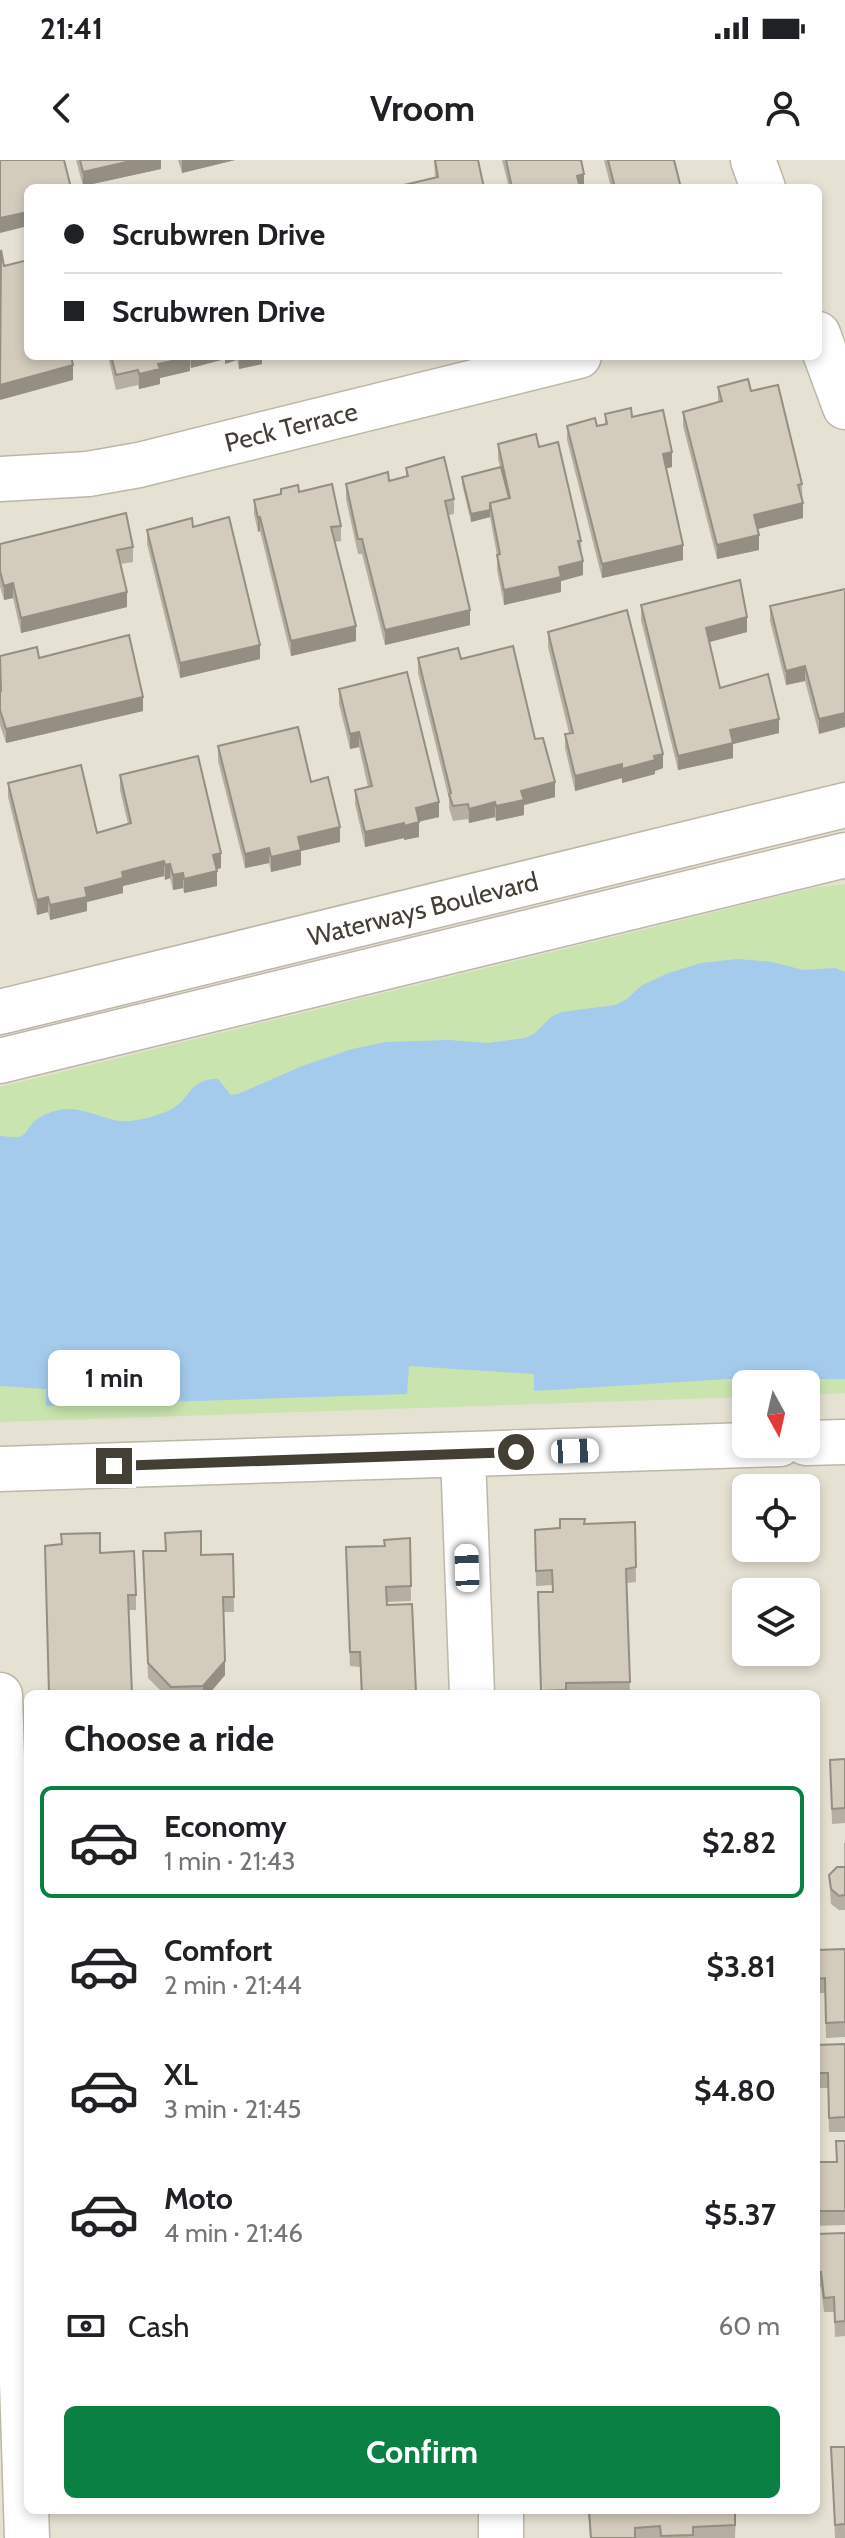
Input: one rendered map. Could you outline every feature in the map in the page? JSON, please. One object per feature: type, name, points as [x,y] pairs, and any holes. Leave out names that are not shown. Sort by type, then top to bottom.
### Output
[{"type":"street","points":[[753,160],[762,184]]},
{"type":"street","points":[[822,321],[845,328]]},
{"type":"street","points":[[822,345],[845,407]]},
{"type":"street","name":"Peck Terrace","points":[[0,479],[88,474],[139,465],[563,360]]},
{"type":"street","name":"Waterways Boulevard","points":[[0,1012],[845,805]]},
{"type":"street","name":"Waterways Boulevard","points":[[0,1061],[845,855]]},
{"type":"street","points":[[820,1443],[845,1442]]},
{"type":"street","points":[[0,1469],[732,1446]]},
{"type":"street","points":[[463,1455],[472,1690]]},
{"type":"street","points":[[0,1695],[24,2384]]},
{"type":"street","points":[[27,2514],[27,2538]]},
{"type":"street","points":[[501,2514],[501,2538]]},
{"type":"shaded area","points":[[0,160],[845,160],[845,2538],[0,2538]]},
{"type":"green space","points":[[845,884],[845,1393],[820,1394],[820,1370],[732,1370],[732,1397],[0,1422],[0,1087],[817,887]]},
{"type":"water","points":[[738,959],[772,962],[803,970],[835,968],[845,972],[845,1379],[820,1379],[820,1370],[732,1370],[732,1379],[534,1391],[534,1374],[409,1366],[407,1394],[46,1406],[46,1389],[0,1386],[0,1136],[22,1136],[39,1118],[65,1109],[120,1121],[148,1118],[176,1107],[201,1082],[218,1079],[231,1095],[238,1094],[302,1066],[352,1049],[386,1042],[449,1040],[488,1043],[525,1038],[562,1012],[615,1005],[641,986],[701,963]]},
{"type":"building","points":[[0,160],[64,160],[70,184],[24,184],[24,213],[0,218]]},
{"type":"building","points":[[80,160],[135,160],[83,172]]},
{"type":"building","points":[[435,160],[478,160],[483,184],[408,184],[438,177]]},
{"type":"building","points":[[506,160],[581,160],[584,174],[577,176],[579,184],[511,184]]},
{"type":"building","points":[[608,160],[674,160],[680,184],[614,184]]},
{"type":"building","points":[[1,250],[4,266],[24,261],[24,360],[72,360],[73,365],[0,385]]},
{"type":"building","points":[[112,360],[176,360],[158,364],[160,369],[116,375]]},
{"type":"building","points":[[748,379],[751,391],[778,385],[802,484],[798,485],[803,503],[754,515],[759,535],[717,545],[683,412],[722,401],[718,387]]},
{"type":"building","points":[[631,408],[632,417],[663,410],[672,452],[663,454],[683,545],[602,564],[567,426],[595,418],[597,426],[607,424],[605,414]]},
{"type":"building","points":[[536,434],[539,447],[558,442],[583,561],[559,567],[561,577],[504,590],[490,503],[510,498],[498,444]]},
{"type":"building","points":[[444,457],[454,499],[445,501],[470,610],[385,630],[362,539],[358,539],[346,484],[388,472],[389,481],[408,476],[406,468]]},
{"type":"building","points":[[501,467],[509,498],[490,503],[490,510],[471,514],[462,477]]},
{"type":"building","points":[[332,484],[341,526],[331,527],[356,626],[291,641],[254,500],[281,494],[281,489],[298,485],[299,492]]},
{"type":"building","points":[[126,513],[133,547],[117,550],[127,592],[21,618],[13,583],[4,586],[0,571],[0,544]]},
{"type":"building","points":[[229,517],[260,645],[180,663],[147,530],[192,518],[193,527]]},
{"type":"building","points":[[740,580],[747,617],[706,628],[720,688],[768,674],[779,719],[730,730],[733,743],[678,756],[641,605]]},
{"type":"building","points":[[845,589],[845,713],[819,719],[805,666],[786,671],[770,606]]},
{"type":"building","points":[[627,610],[663,754],[654,756],[655,760],[622,769],[622,764],[575,776],[565,734],[573,733],[548,632]]},
{"type":"building","points":[[129,635],[143,697],[6,729],[0,710],[0,656],[37,647],[39,658]]},
{"type":"building","points":[[513,646],[535,739],[543,738],[555,782],[521,791],[524,800],[496,806],[495,802],[469,809],[468,804],[453,806],[418,658],[458,648],[461,659]]},
{"type":"building","points":[[407,672],[439,802],[416,808],[419,822],[365,832],[355,790],[372,786],[359,732],[350,734],[339,689]]},
{"type":"building","points":[[298,727],[311,782],[328,777],[340,827],[298,837],[301,850],[271,857],[269,848],[245,854],[218,746]]},
{"type":"building","points":[[198,756],[221,853],[213,855],[217,871],[184,879],[183,873],[173,875],[170,864],[165,865],[164,861],[122,872],[123,878],[85,888],[87,897],[50,905],[48,897],[37,900],[8,783],[81,765],[97,833],[131,823],[120,775]]},
{"type":"building","points":[[560,1519],[585,1519],[584,1524],[635,1522],[636,1567],[626,1569],[630,1682],[566,1683],[566,1690],[541,1690],[538,1592],[553,1592],[552,1570],[536,1571],[535,1530],[560,1528]]},
{"type":"building","points":[[201,1531],[201,1555],[233,1554],[234,1597],[223,1597],[225,1661],[203,1686],[171,1687],[148,1663],[143,1551],[166,1551],[165,1533]]},
{"type":"building","points":[[100,1533],[100,1553],[134,1551],[136,1595],[128,1595],[132,1690],[49,1690],[45,1546],[62,1544],[61,1534]]},
{"type":"building","points":[[410,1538],[411,1586],[386,1587],[387,1605],[412,1604],[416,1690],[362,1690],[360,1652],[350,1652],[346,1547],[385,1546],[384,1540]]},
{"type":"building","points":[[845,1759],[845,1808],[832,1809],[830,1760]]},
{"type":"building","points":[[837,1867],[845,1867],[845,1895],[839,1896],[831,1889],[829,1875]]},
{"type":"building","points":[[845,1949],[845,2022],[826,2023],[825,1978],[820,1979],[820,1950]]},
{"type":"building","points":[[845,2044],[845,2117],[829,2118],[828,2073],[820,2073],[820,2045]]},
{"type":"building","points":[[836,2141],[845,2141],[845,2211],[820,2211],[820,2162],[837,2162]]},
{"type":"building","points":[[845,2233],[845,2321],[835,2322],[834,2297],[824,2298],[820,2234]]},
{"type":"building","points":[[831,2447],[845,2447],[845,2524],[835,2525]]},
{"type":"building","points":[[589,2514],[735,2514],[735,2525],[693,2527],[693,2535],[661,2536],[660,2526],[635,2528],[635,2538],[591,2538]]},
{"type":"route","points":[[114,1466],[516,1452]]}]
